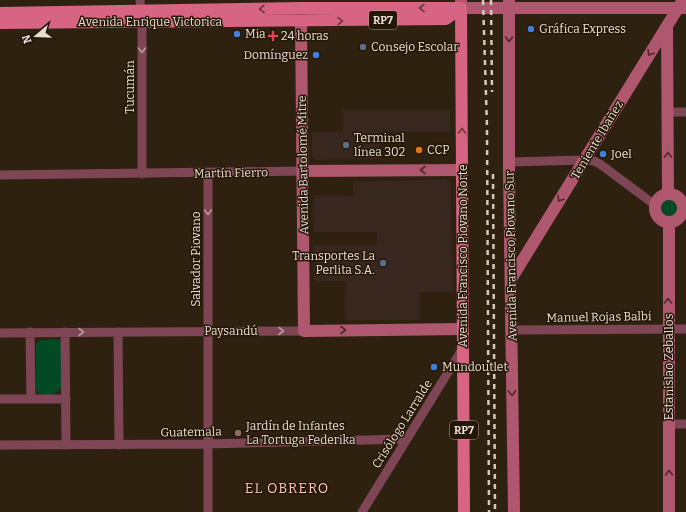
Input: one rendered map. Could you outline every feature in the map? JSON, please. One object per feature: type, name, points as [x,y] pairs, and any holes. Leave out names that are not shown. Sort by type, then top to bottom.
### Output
[{"type":"main road","name":"RP7","points":[[301,4],[461,4]]},
{"type":"main road","name":"Avenida Enrique Victorica","points":[[0,13],[141,11],[301,4]]},
{"type":"main road","name":"Avenida Bartolomé Mitre","points":[[301,4],[301,21]]},
{"type":"main road","name":"RP7","points":[[301,21],[446,20],[461,4]]},
{"type":"main road","name":"Avenida Francisco Piovano Norte","points":[[461,4],[464,512]]},
{"type":"main road","name":"Avenida Enrique Victorica","points":[[0,23],[141,11],[301,21]]},
{"type":"street","points":[[461,4],[676,5],[667,26],[668,194]]},
{"type":"street","name":"Avenida Francisco Piovano Sur","points":[[509,4],[509,162],[514,512]]},
{"type":"street","name":"Tucumán","points":[[141,11],[142,174]]},
{"type":"street","name":"Avenida Bartolomé Mitre","points":[[301,21],[304,331]]},
{"type":"street","name":"Teniente Ibañez","points":[[511,279],[667,26]]},
{"type":"street","points":[[668,112],[686,112]]},
{"type":"street","points":[[509,162],[594,161],[655,205],[657,215],[664,223],[676,222],[685,210],[682,202],[675,195],[668,194],[661,196],[655,205]]},
{"type":"street","name":"Martín Fierro","points":[[0,175],[462,170]]},
{"type":"street","name":"Salvador Piovano","points":[[208,173],[208,512]]},
{"type":"street","name":"Estanislao Zeballos","points":[[669,223],[669,512]]},
{"type":"street","name":"Paysandú","points":[[0,333],[463,329]]},
{"type":"street","name":"Manuel Rojas Balbi","points":[[511,330],[686,329]]},
{"type":"street","points":[[30,332],[31,399]]},
{"type":"street","points":[[65,332],[66,445]]},
{"type":"street","points":[[118,332],[119,445]]},
{"type":"street","name":"Crisólogo Larralde","points":[[362,512],[463,348]]},
{"type":"street","points":[[0,399],[66,399]]},
{"type":"street","points":[[669,424],[686,424]]},
{"type":"street","name":"Guatemala","points":[[0,445],[207,444],[407,439]]},
{"type":"shaded area","name":"Terminal línea 302","points":[[343,110],[450,110],[450,132],[380,132],[380,159],[315,160],[312,158],[312,132],[343,132]]},
{"type":"shaded area","name":"Transportes La Perlita S.A.","points":[[446,179],[451,184],[453,292],[420,292],[420,320],[345,320],[346,281],[314,281],[313,245],[377,245],[377,232],[314,232],[313,195],[353,196],[353,182]]},
{"type":"green space","points":[[669,200],[675,203],[678,209],[675,215],[669,218],[663,215],[660,209],[663,203]]},
{"type":"green space","points":[[41,340],[60,340],[61,342],[62,386],[55,393],[48,395],[41,394],[38,393],[36,389],[36,344]]},
{"type":"railway","points":[[483,0],[487,127],[489,512]]},
{"type":"railway","points":[[491,0],[492,92]]},
{"type":"railway","points":[[493,174],[495,512]]},
{"type":"place","name":"Gráfica Express","points":[[531,29]]},
{"type":"place","name":"Mia","points":[[237,34]]},
{"type":"place","name":"24 horas","points":[[273,36]]},
{"type":"place","name":"Consejo Escolar","points":[[363,47]]},
{"type":"place","name":"Domínguez","points":[[316,55]]},
{"type":"place","name":"Terminal línea 302","points":[[346,145]]},
{"type":"place","name":"CCP","points":[[419,150]]},
{"type":"place","name":"Joel","points":[[603,154]]},
{"type":"place","name":"Transportes La Perlita S.A.","points":[[383,263]]},
{"type":"place","name":"Mundoutlet","points":[[434,367]]},
{"type":"place","name":"Jardín de Infantes La Tortuga Federika","points":[[238,433]]},
{"type":"district","name":"EL OBRERO","points":[[287,488]]}]
